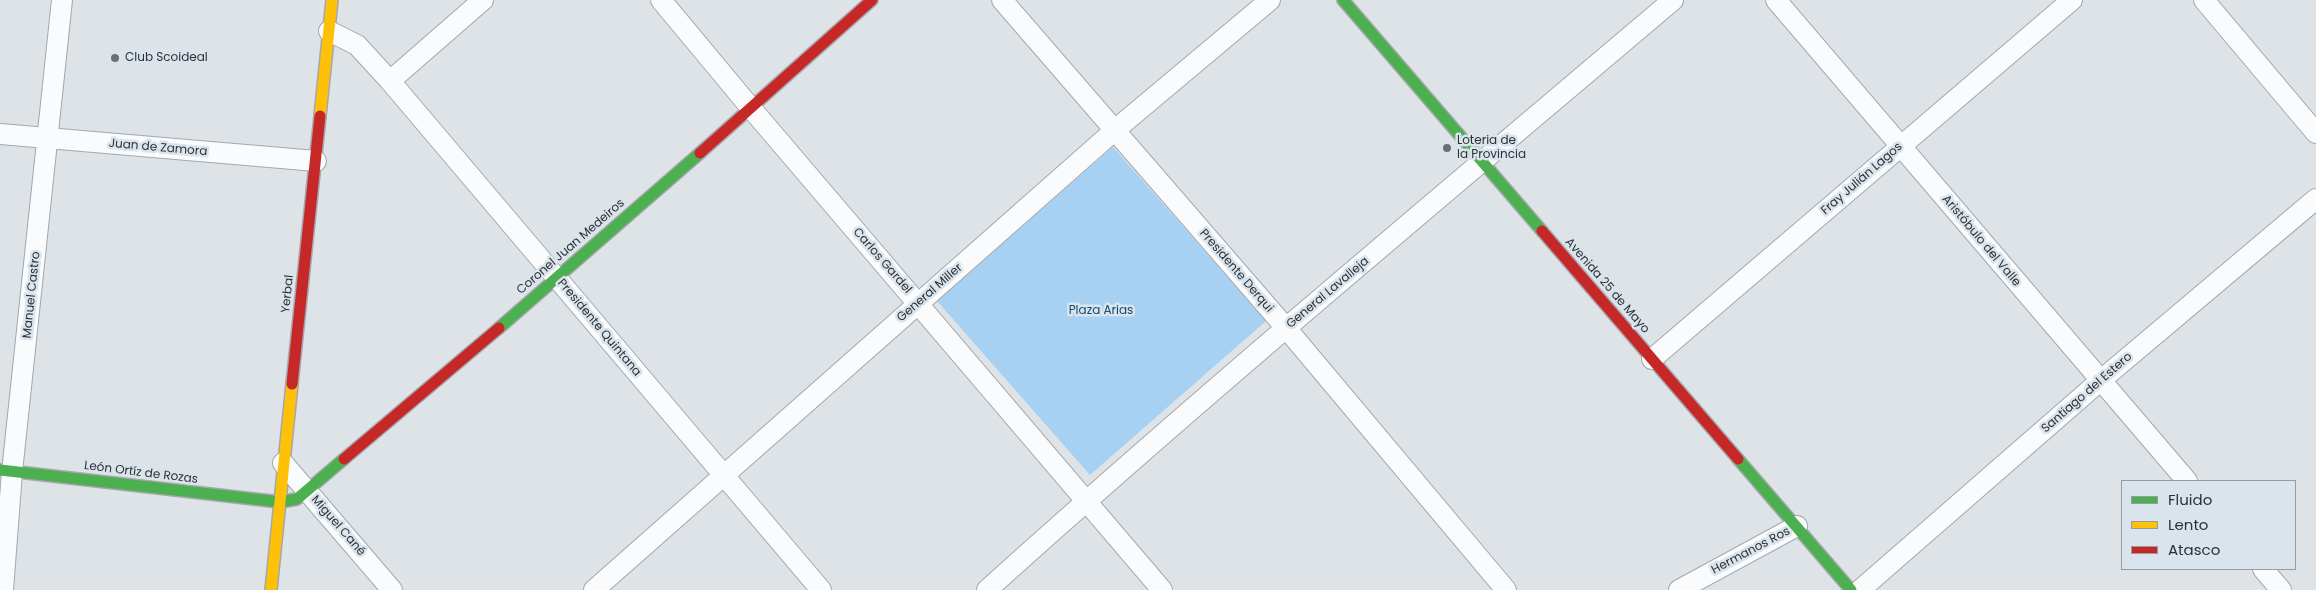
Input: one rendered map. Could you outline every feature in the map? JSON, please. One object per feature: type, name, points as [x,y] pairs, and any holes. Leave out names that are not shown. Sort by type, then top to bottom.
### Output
[{"type":"street","name":"Manuel Castro","points":[[2,590],[6,471],[49,140],[62,0]]},
{"type":"street","name":"Yerbal","points":[[271,590],[332,0]]},
{"type":"street","points":[[390,81],[483,0]]},
{"type":"street","name":"Carlos Gardel","points":[[661,0],[1162,590]]},
{"type":"street","name":"Coronel Juan Medeiros","points":[[280,502],[297,499],[307,491],[557,279],[872,0]]},
{"type":"street","name":"Presidente Derqui","points":[[1002,0],[1286,328],[1506,590]]},
{"type":"street","name":"General Miller","points":[[594,590],[1115,130],[1270,0]]},
{"type":"street","name":"Avenida 25 de Mayo","points":[[1343,0],[1851,590]]},
{"type":"street","name":"General Lavalleja","points":[[987,590],[1087,500],[1286,328],[1673,0]]},
{"type":"street","name":"Aristóbulo del Valle","points":[[1776,0],[2186,480]]},
{"type":"street","name":"Fray Julián Lagos","points":[[1652,359],[2072,0]]},
{"type":"street","points":[[2204,0],[2316,133]]},
{"type":"street","name":"Presidente Quintana","points":[[329,31],[357,45],[390,81],[821,590]]},
{"type":"street","name":"Juan de Zamora","points":[[0,134],[49,140],[316,161]]},
{"type":"street","name":"Santiago del Estero","points":[[1860,590],[2100,381],[2316,199]]},
{"type":"street","name":"Miguel Cané","points":[[283,462],[392,590]]},
{"type":"street","name":"León Ortíz de Rozas","points":[[6,471],[280,502]]},
{"type":"street","name":"Hermanos Ros","points":[[1679,590],[1797,526]]},
{"type":"street","points":[[2264,570],[2281,590]]},
{"type":"green space","name":"Plaza Arias","points":[[1113,147],[1266,321],[1090,475],[937,301]]},
{"type":"traffic: fast","points":[[1343,0],[1542,231]]},
{"type":"traffic: fast","points":[[499,328],[700,153]]},
{"type":"traffic: fast","points":[[0,470],[280,502],[297,499],[344,459]]},
{"type":"traffic: fast","points":[[1738,459],[1851,590]]},
{"type":"traffic: slow","points":[[320,116],[332,0]]},
{"type":"traffic: slow","points":[[271,590],[292,384]]},
{"type":"traffic: jam","points":[[700,153],[872,0]]},
{"type":"traffic: jam","points":[[292,384],[320,116]]},
{"type":"traffic: jam","points":[[1542,231],[1738,459]]},
{"type":"traffic: jam","points":[[344,459],[499,328]]},
{"type":"place","name":"Club Scoideal","points":[[115,58]]},
{"type":"place","name":"Loteria de la Provincia","points":[[1447,148]]}]
